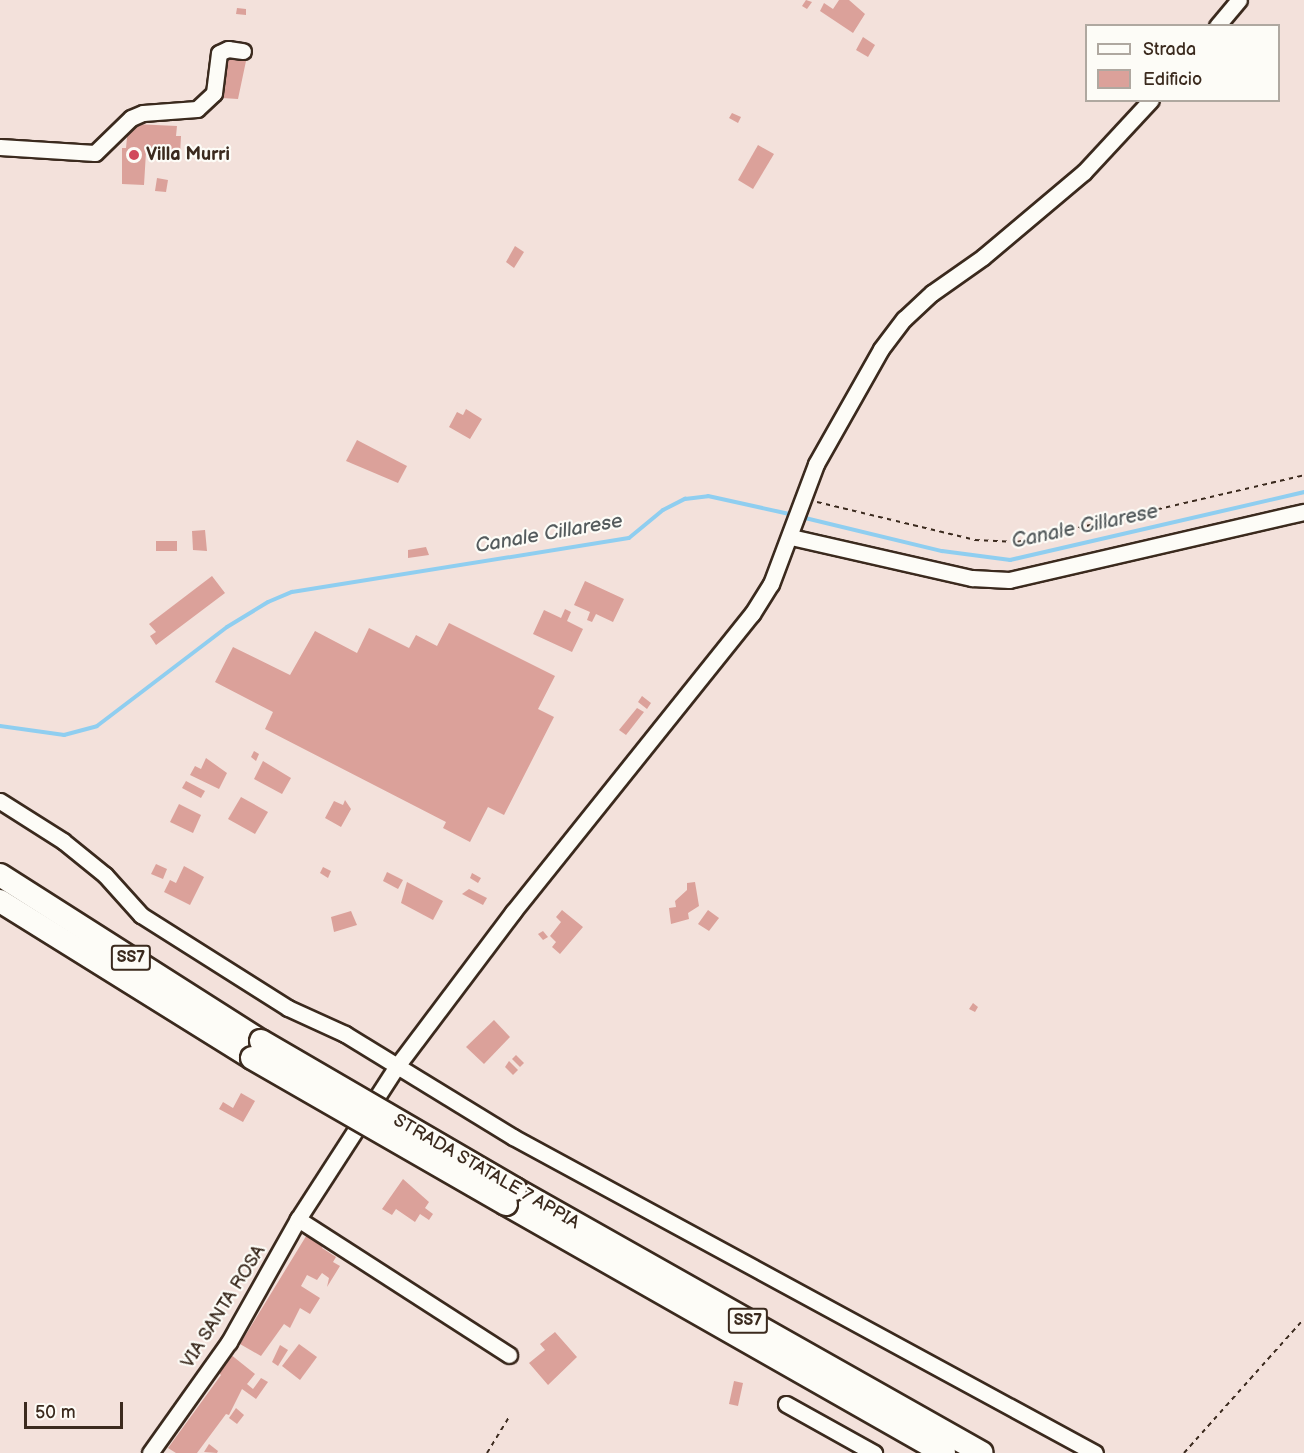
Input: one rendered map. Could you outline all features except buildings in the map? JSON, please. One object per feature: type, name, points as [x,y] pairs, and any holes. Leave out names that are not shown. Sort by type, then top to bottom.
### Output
[{"type":"highway","points":[[0,867],[61,913]]},
{"type":"highway","name":"STRADA STATALE 7 APPIA","points":[[0,875],[61,913],[256,1050]]},
{"type":"highway","name":"STRADA STATALE 7 APPIA","points":[[0,901],[66,944],[256,1050],[510,1197],[944,1453]]},
{"type":"highway","points":[[0,909],[66,944]]},
{"type":"highway","name":"STRADA STATALE 7 APPIA","points":[[510,1197],[982,1453]]},
{"type":"street","points":[[1219,24],[1239,0]]},
{"type":"street","points":[[0,147],[96,153],[131,118],[143,113],[197,109],[214,93],[219,53],[228,49],[243,51]]},
{"type":"street","name":"VIA SANTA ROSA","points":[[150,1453],[229,1342],[298,1218],[397,1066],[513,912],[752,614],[771,584],[791,537],[802,499],[851,397],[904,319],[1051,202],[1149,102]]},
{"type":"street","points":[[791,537],[972,578],[1010,580],[1304,512]]},
{"type":"street","points":[[0,801],[63,840],[105,875],[141,915],[288,1008],[345,1034],[513,1137],[1095,1453]]},
{"type":"street","points":[[298,1218],[509,1355]]},
{"type":"street","points":[[786,1404],[873,1453]]},
{"type":"path","points":[[802,499],[975,540],[1017,542],[1304,475]]},
{"type":"path","points":[[1184,1453],[1304,1318]]},
{"type":"path","points":[[487,1453],[509,1417]]},
{"type":"waterway","name":"Canale Cillarese","points":[[801,517],[942,551],[1010,560],[1304,492]]},
{"type":"waterway","name":"Canale Cillarese","points":[[0,726],[64,735],[97,726],[227,627],[268,602],[292,592],[629,538],[663,510],[685,499],[708,496],[794,515]]},
{"type":"place","name":"Villa Murri","points":[[134,155]]}]
